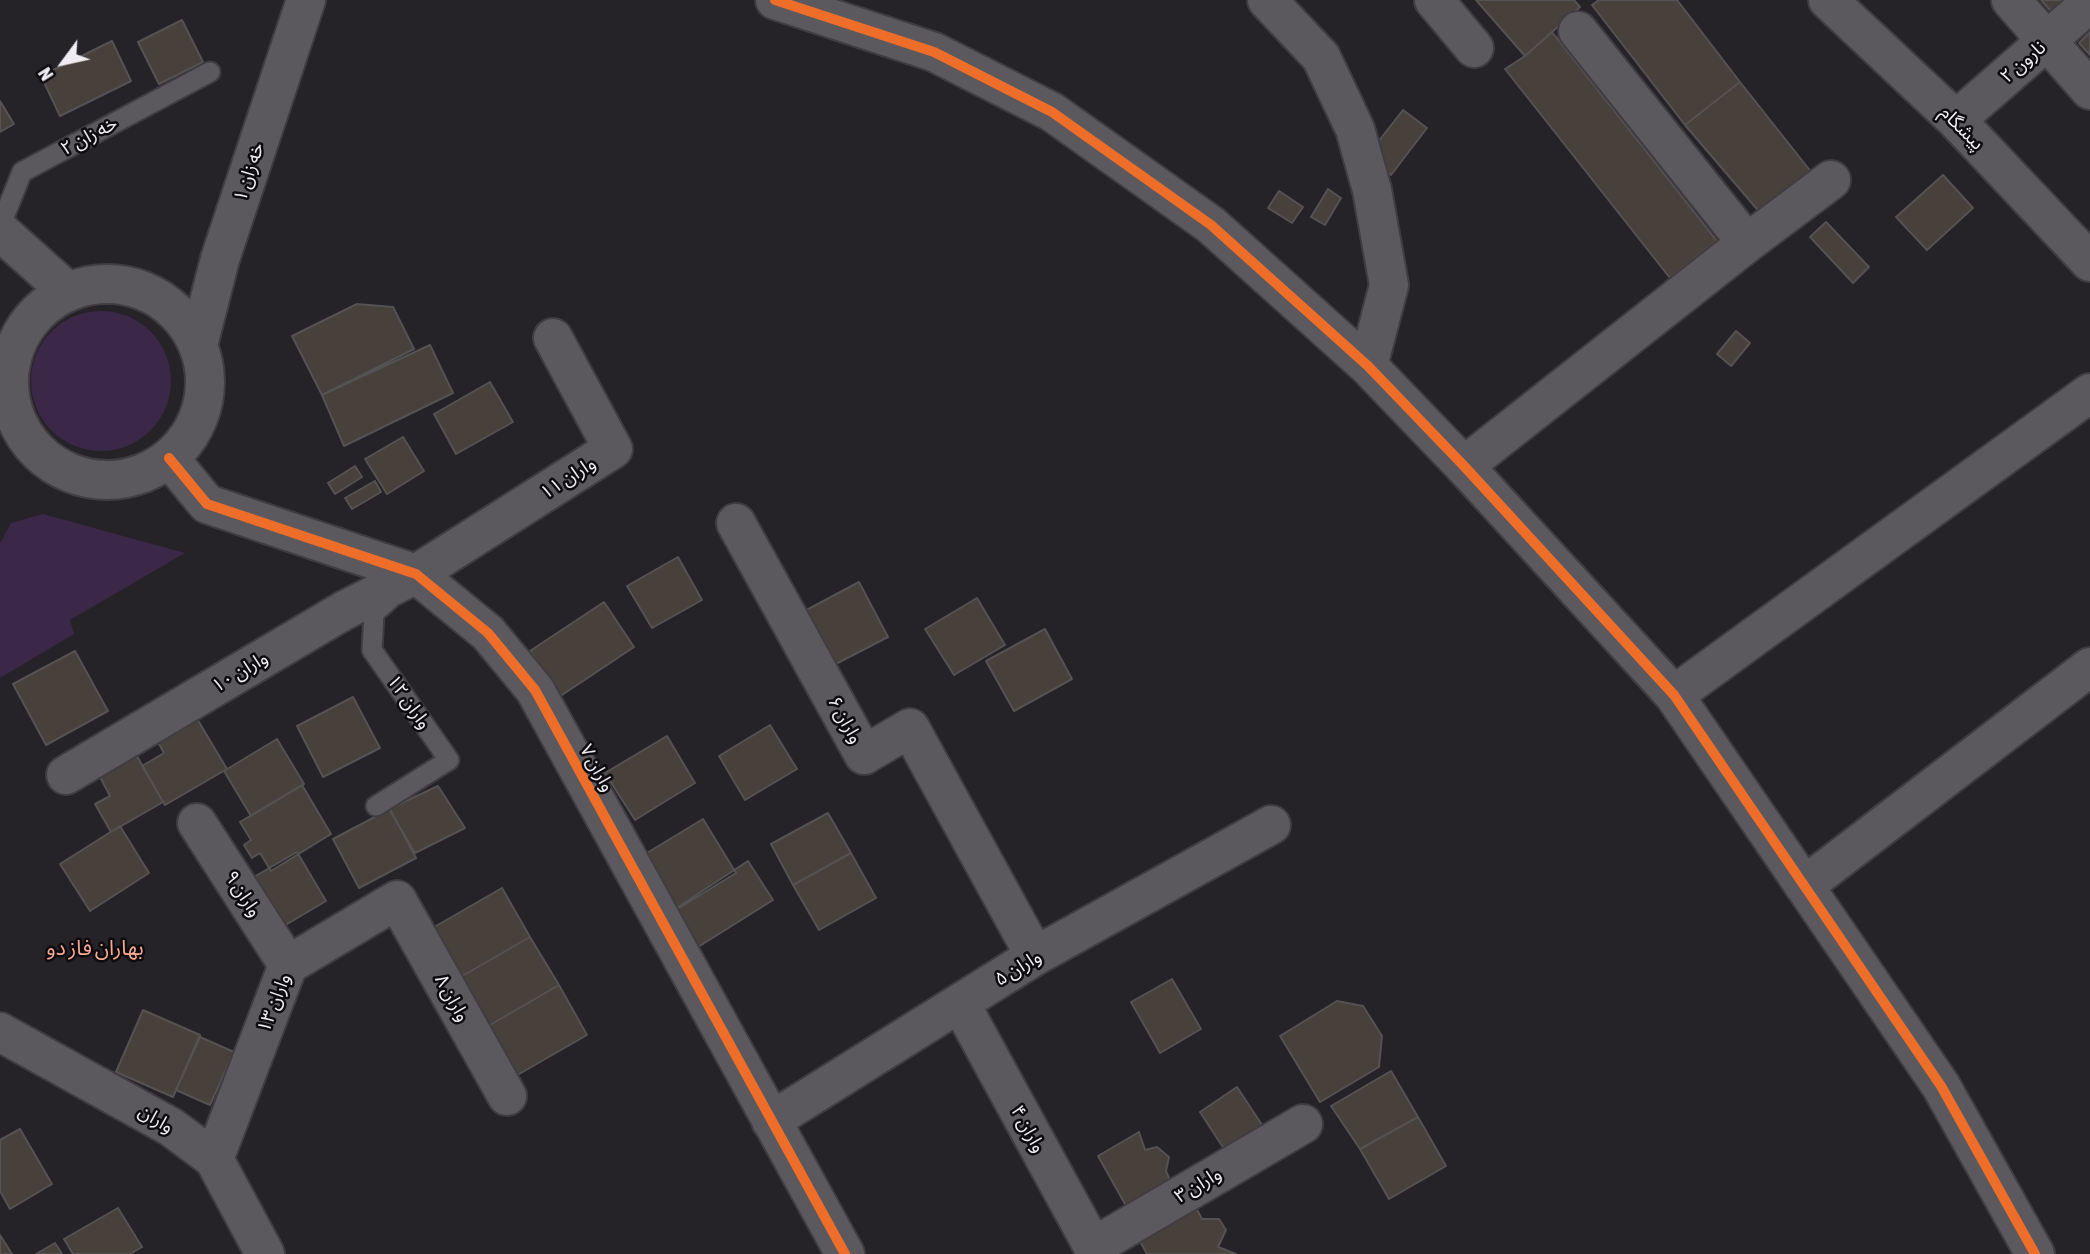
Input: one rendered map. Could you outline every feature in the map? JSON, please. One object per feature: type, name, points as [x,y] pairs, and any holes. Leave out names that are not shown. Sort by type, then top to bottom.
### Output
[{"type":"street","name":"خه زان ۱","points":[[198,345],[220,259],[306,0]]},
{"type":"street","points":[[775,0],[934,52],[1052,112],[1212,225],[1368,366],[1464,466],[1674,695],[1941,1086],[2035,1254]]},
{"type":"street","points":[[1267,0],[1321,57],[1355,129],[1372,190],[1390,285],[1368,366]]},
{"type":"street","points":[[1434,0],[1474,48]]},
{"type":"street","name":"پیشگام","points":[[1828,0],[2085,246]]},
{"type":"street","points":[[2011,0],[2090,90]]},
{"type":"street","name":"نارون ۲","points":[[1956,120],[2090,3]]},
{"type":"street","points":[[1578,31],[1747,243]]},
{"type":"street","points":[[1464,466],[1831,180]]},
{"type":"street","points":[[0,229],[68,292]]},
{"type":"street","points":[[98,284],[129,286],[158,298],[182,318],[198,345],[205,375],[202,407],[190,436],[169,458],[142,474],[111,481],[80,477],[51,463],[7,419],[12,356],[23,330],[41,308],[68,292],[98,284]]},
{"type":"street","name":"واران ۱۱","points":[[416,574],[613,449],[553,338]]},
{"type":"street","points":[[1674,695],[2090,393]]},
{"type":"street","name":"واران ۷","points":[[169,458],[207,504],[416,574],[488,633],[535,690],[845,1254]]},
{"type":"street","name":"واران ۶","points":[[736,523],[864,755],[910,728],[1035,956]]},
{"type":"street","name":"واران ۱۰","points":[[66,775],[343,611],[416,574]]},
{"type":"street","points":[[1804,886],[2090,667]]},
{"type":"street","name":"واران ۹","points":[[197,823],[288,965]]},
{"type":"street","name":"واران ۵","points":[[771,1121],[1035,956],[1271,825]]},
{"type":"street","name":"واران ۱۳","points":[[214,1159],[288,965],[397,900]]},
{"type":"street","name":"واران ۸","points":[[397,900],[507,1096]]},
{"type":"street","name":"واران ۴","points":[[960,1003],[1095,1251]]},
{"type":"street","name":"واران","points":[[0,1032],[171,1127],[214,1159],[265,1254]]},
{"type":"street","name":"واران ۳","points":[[1095,1251],[1303,1124]]},
{"type":"lane","name":"خه زان ۲","points":[[0,229],[22,172],[210,72]]},
{"type":"lane","name":"واران ۱۲","points":[[376,806],[449,760],[372,650],[374,613],[416,574]]},
{"type":"shaded area","points":[[101,311],[128,317],[150,332],[165,354],[171,381],[165,408],[150,430],[128,445],[101,451],[74,445],[52,430],[37,408],[31,381],[37,354],[52,332],[74,317]]},
{"type":"shaded area","points":[[43,514],[185,553],[70,620],[74,634],[0,678],[0,543],[11,523]]},
{"type":"building","points":[[1476,0],[1574,0],[1580,7],[1525,56]]},
{"type":"building","points":[[1599,0],[1677,0],[1740,82],[1685,125],[1592,5]]},
{"type":"building","points":[[2041,0],[2077,0],[2057,18]]},
{"type":"building","points":[[182,20],[203,62],[159,84],[138,42]]},
{"type":"building","points":[[1552,32],[1717,241],[1670,278],[1505,69],[1525,56]]},
{"type":"building","points":[[2090,32],[2090,55],[2079,43]]},
{"type":"building","points":[[112,41],[131,81],[60,116],[41,76]]},
{"type":"building","points":[[1740,82],[1812,173],[1762,215],[1685,125]]},
{"type":"building","points":[[0,101],[14,124],[0,132]]},
{"type":"building","points":[[1403,110],[1427,128],[1391,175],[1367,156]]},
{"type":"building","points":[[1943,175],[1973,208],[1927,250],[1896,217]]},
{"type":"building","points":[[1328,189],[1341,198],[1325,225],[1311,217]]},
{"type":"building","points":[[1279,191],[1303,207],[1292,223],[1268,208]]},
{"type":"building","points":[[1826,222],[1869,267],[1853,283],[1810,237]]},
{"type":"building","points":[[357,304],[393,307],[414,349],[322,395],[292,336]]},
{"type":"building","points":[[1736,331],[1750,343],[1731,366],[1717,354]]},
{"type":"building","points":[[430,345],[453,393],[344,446],[322,395]]},
{"type":"building","points":[[490,382],[513,422],[456,454],[434,414]]},
{"type":"building","points":[[403,437],[424,471],[387,494],[365,459]]},
{"type":"building","points":[[355,466],[362,477],[335,494],[328,483]]},
{"type":"building","points":[[375,481],[381,492],[352,509],[345,498]]},
{"type":"building","points":[[678,557],[702,600],[652,628],[627,586]]},
{"type":"building","points":[[859,582],[888,637],[828,668],[799,614]]},
{"type":"building","points":[[977,598],[1005,645],[954,675],[925,629]]},
{"type":"building","points":[[604,602],[634,647],[559,697],[530,651]]},
{"type":"building","points":[[1045,629],[1072,679],[1014,711],[986,661]]},
{"type":"building","points":[[75,651],[108,711],[46,745],[13,684]]},
{"type":"building","points":[[353,697],[380,748],[323,777],[297,726]]},
{"type":"building","points":[[193,712],[227,769],[165,805],[142,766],[164,753],[154,735]]},
{"type":"building","points":[[770,725],[797,769],[745,800],[719,756]]},
{"type":"building","points":[[667,736],[695,783],[635,820],[605,773]]},
{"type":"building","points":[[277,739],[304,784],[251,816],[224,771]]},
{"type":"building","points":[[137,756],[163,802],[111,832],[95,804],[110,796],[100,777]]},
{"type":"building","points":[[302,785],[331,834],[271,871],[260,853],[252,858],[244,845],[251,840],[240,822]]},
{"type":"building","points":[[438,786],[465,828],[415,853],[389,809]]},
{"type":"building","points":[[390,809],[416,858],[359,888],[333,839]]},
{"type":"building","points":[[828,813],[851,853],[793,885],[771,844]]},
{"type":"building","points":[[703,819],[736,873],[671,913],[637,859]]},
{"type":"building","points":[[120,826],[149,873],[90,911],[60,864]]},
{"type":"building","points":[[297,852],[326,901],[277,930],[247,881]]},
{"type":"building","points":[[851,853],[876,898],[819,930],[793,885]]},
{"type":"building","points":[[748,861],[773,900],[690,952],[669,913]]},
{"type":"building","points":[[502,888],[530,937],[450,983],[422,934]]},
{"type":"building","points":[[530,937],[559,985],[478,1032],[450,983]]},
{"type":"building","points":[[1172,979],[1201,1029],[1160,1053],[1131,1002]]},
{"type":"building","points":[[559,985],[587,1035],[507,1081],[478,1032]]},
{"type":"building","points":[[1337,1001],[1363,1006],[1382,1036],[1379,1067],[1320,1102],[1280,1036]]},
{"type":"building","points":[[143,1010],[200,1035],[173,1097],[116,1072]]},
{"type":"building","points":[[200,1037],[234,1052],[210,1105],[176,1090]]},
{"type":"building","points":[[1391,1071],[1418,1117],[1360,1149],[1331,1106]]},
{"type":"building","points":[[1237,1087],[1266,1131],[1228,1155],[1200,1112]]},
{"type":"building","points":[[1418,1117],[1446,1166],[1389,1199],[1360,1149]]},
{"type":"building","points":[[20,1129],[52,1184],[10,1209],[0,1191],[0,1140]]},
{"type":"building","points":[[1139,1132],[1145,1150],[1157,1147],[1169,1157],[1166,1171],[1174,1189],[1130,1213],[1098,1156]]},
{"type":"building","points":[[1195,1206],[1202,1219],[1219,1219],[1226,1230],[1218,1247],[1236,1254],[1147,1254],[1137,1236]]},
{"type":"building","points":[[118,1208],[142,1247],[130,1254],[73,1254],[64,1239]]},
{"type":"building","points":[[0,1235],[12,1254],[0,1254]]},
{"type":"building","points":[[55,1243],[62,1254],[36,1254]]},
{"type":"cycle path","points":[[775,0],[934,52],[1052,112],[1211,225],[1368,366],[1464,466],[1674,695],[1941,1086],[2035,1254]]},
{"type":"cycle path","points":[[169,458],[207,504],[416,574],[488,633],[535,690],[845,1254]]},
{"type":"district","name":"بهاران فاز دو","points":[[95,948]]}]
